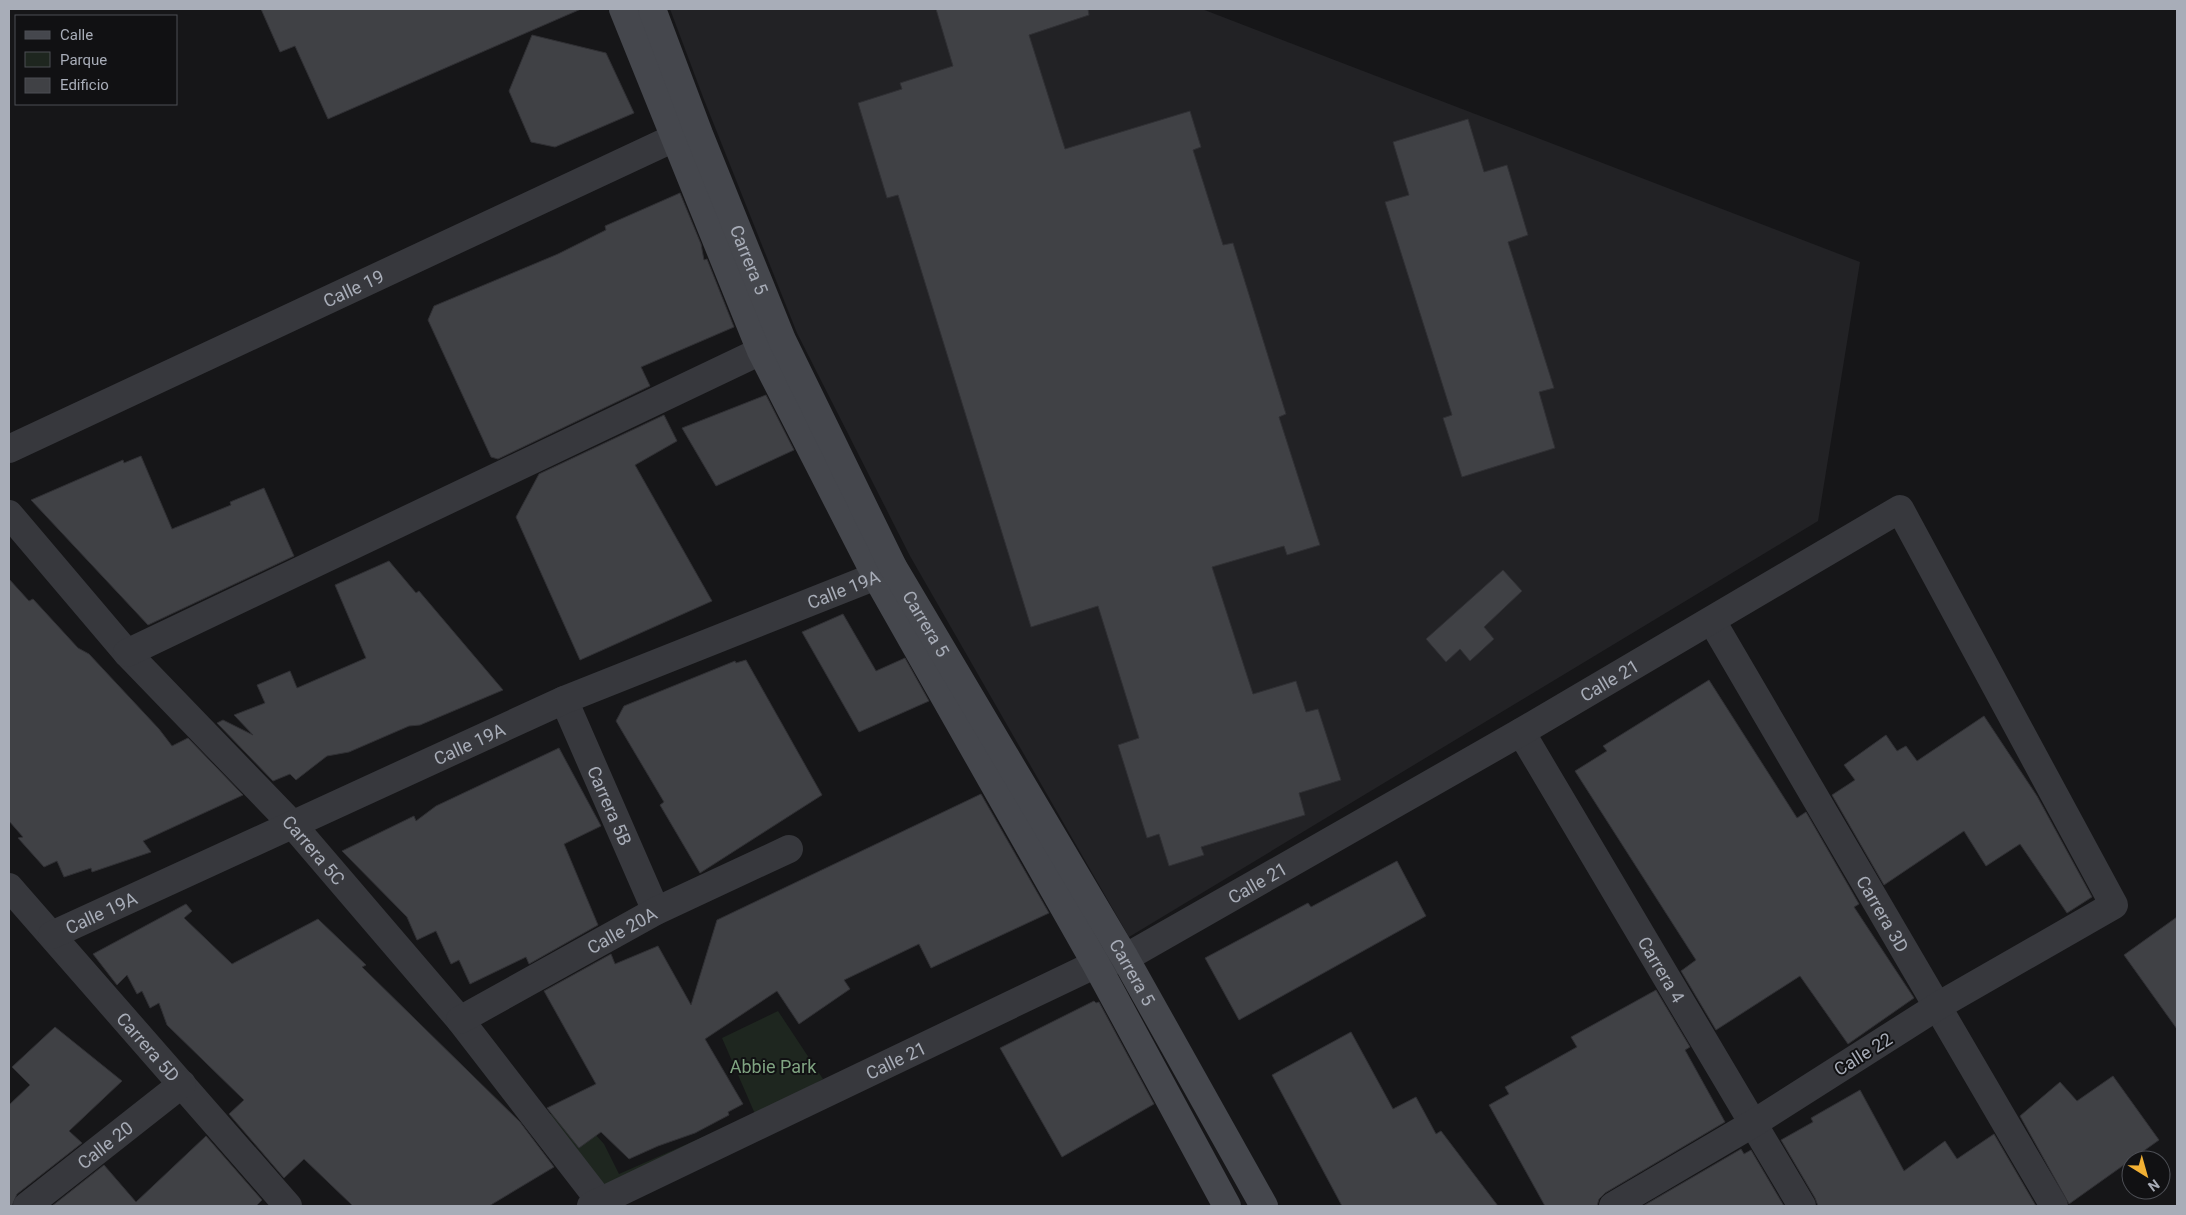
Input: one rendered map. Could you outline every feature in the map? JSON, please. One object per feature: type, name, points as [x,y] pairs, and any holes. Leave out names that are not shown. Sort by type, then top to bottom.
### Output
[{"type":"street","name":"Carrera 5","points":[[623,9],[686,136],[782,340],[884,571],[1125,958],[1264,1206]]},
{"type":"street","name":"Carrera 5","points":[[652,9],[686,136],[761,351],[884,571],[1227,1206]]},
{"type":"street","name":"Calle 19","points":[[9,449],[686,136]]},
{"type":"street","points":[[127,653],[761,351]]},
{"type":"street","name":"Calle 21","points":[[596,1204],[1096,964],[1125,958],[1521,732],[1900,509],[2114,905]]},
{"type":"street","name":"Carrera 5C","points":[[9,514],[127,653],[292,824],[460,1020],[596,1204]]},
{"type":"street","name":"Calle 19A","points":[[52,935],[564,700],[884,571]]},
{"type":"street","name":"Carrera 3D","points":[[1712,621],[2054,1206]]},
{"type":"street","name":"Carrera 5B","points":[[564,700],[656,912]]},
{"type":"street","name":"Carrera 4","points":[[1521,732],[1802,1206]]},
{"type":"street","name":"Calle 20A","points":[[460,1020],[656,912],[789,849]]},
{"type":"street","name":"Carrera 5D","points":[[9,887],[288,1206]]},
{"type":"street","name":"Calle 22","points":[[1613,1206],[1754,1123],[1938,1006],[2114,905]]},
{"type":"street","name":"Calle 20","points":[[27,1206],[182,1084]]},
{"type":"shaded area","points":[[670,9],[1202,9],[1860,262],[1818,521],[1129,937],[910,556],[797,333]]},
{"type":"green space","name":"Abbie Park","points":[[778,1011],[823,1079],[757,1118],[600,1187],[545,1118],[567,1103],[604,1144],[619,1174],[755,1114],[722,1038]]},
{"type":"building","points":[[261,9],[581,9],[328,119],[295,46],[280,52]]},
{"type":"building","points":[[936,9],[1088,9],[1089,15],[1029,35],[1065,149],[1190,111],[1201,147],[1193,150],[1223,245],[1233,243],[1286,414],[1279,417],[1320,545],[1287,555],[1284,546],[1212,567],[1253,694],[1296,681],[1306,712],[1318,709],[1341,780],[1299,793],[1305,815],[1201,847],[1204,855],[1169,866],[1159,834],[1147,838],[1118,745],[1139,738],[1098,606],[1031,627],[898,195],[887,198],[858,103],[902,89],[900,83],[953,66]]},
{"type":"building","points":[[532,35],[606,53],[634,113],[555,147],[531,142],[509,91]]},
{"type":"building","points":[[1468,119],[1484,172],[1507,165],[1528,235],[1508,242],[1554,388],[1539,392],[1555,448],[1462,477],[1443,418],[1452,415],[1385,202],[1409,195],[1393,142]]},
{"type":"building","points":[[680,193],[701,244],[704,260],[707,259],[734,327],[641,367],[650,386],[498,459],[491,457],[428,320],[434,306],[558,254],[606,230],[605,226]]},
{"type":"building","points":[[766,395],[794,450],[716,486],[682,428]]},
{"type":"building","points":[[664,415],[677,441],[635,465],[712,601],[580,660],[516,517],[539,474]]},
{"type":"building","points":[[141,456],[172,529],[231,505],[230,502],[264,488],[294,556],[148,625],[31,500],[123,460],[124,463]]},
{"type":"building","points":[[389,561],[416,593],[419,591],[503,690],[420,725],[409,726],[349,752],[327,756],[296,780],[290,774],[273,781],[217,723],[223,720],[253,735],[234,715],[265,703],[257,685],[290,671],[297,688],[366,658],[335,585]]},
{"type":"building","points":[[1503,570],[1522,591],[1484,627],[1494,639],[1470,661],[1460,649],[1446,662],[1426,639]]},
{"type":"building","points":[[9,579],[29,601],[33,599],[78,648],[89,654],[159,729],[172,746],[188,738],[243,795],[143,841],[151,852],[92,872],[91,868],[64,877],[57,861],[44,867],[18,838],[23,837],[9,821]]},
{"type":"building","points":[[843,614],[876,671],[905,658],[929,701],[859,732],[802,632]]},
{"type":"building","points":[[746,660],[822,795],[700,873],[660,805],[664,802],[616,721],[624,706],[735,661],[736,663]]},
{"type":"building","points":[[1709,680],[1797,818],[1806,812],[1859,904],[1854,907],[1914,998],[1848,1044],[1800,976],[1716,1030],[1681,971],[1696,960],[1575,771],[1607,751],[1603,746]]},
{"type":"building","points":[[1984,716],[2037,796],[2092,897],[2067,913],[2020,844],[1986,866],[1964,831],[1884,885],[1832,795],[1855,780],[1844,765],[1886,735],[1897,751],[1906,746],[1917,761]]},
{"type":"building","points":[[559,748],[601,826],[564,844],[598,925],[529,964],[526,957],[470,984],[459,960],[451,964],[436,931],[417,940],[407,917],[342,851],[414,816],[416,821],[436,806]]},
{"type":"building","points":[[981,794],[1049,913],[931,968],[919,944],[844,980],[850,989],[799,1024],[777,991],[705,1039],[743,1104],[728,1112],[729,1115],[695,1133],[629,1159],[601,1132],[579,1148],[547,1108],[596,1084],[544,991],[611,954],[615,964],[658,946],[691,1005],[717,920]]},
{"type":"building","points":[[1397,861],[1426,916],[1239,1020],[1205,958],[1308,903],[1311,907]]},
{"type":"building","points":[[186,904],[192,911],[184,918],[232,964],[318,919],[366,965],[362,967],[520,1122],[554,1167],[489,1206],[353,1206],[304,1159],[284,1178],[229,1114],[244,1100],[167,1025],[159,1003],[150,1008],[142,991],[137,994],[127,975],[117,985],[93,954]]},
{"type":"building","points":[[2177,917],[2177,1029],[2124,955]]},
{"type":"building","points":[[1656,990],[1690,1047],[1685,1050],[1725,1122],[1605,1193],[1599,1199],[1597,1206],[1545,1206],[1489,1105],[1509,1094],[1505,1087],[1577,1047],[1571,1037]]},
{"type":"building","points":[[1094,1001],[1096,1003],[1099,1002],[1154,1104],[1062,1157],[1000,1048]]},
{"type":"building","points":[[55,1027],[122,1081],[69,1131],[82,1143],[17,1194],[12,1206],[9,1206],[9,1105],[30,1085],[12,1067]]},
{"type":"building","points":[[1351,1032],[1393,1109],[1416,1097],[1436,1134],[1441,1131],[1498,1206],[1342,1206],[1272,1075]]},
{"type":"building","points":[[2113,1076],[2159,1140],[2145,1150],[2121,1150],[2121,1167],[2069,1204],[2020,1116],[2060,1082],[2077,1101]]},
{"type":"building","points":[[1860,1090],[1904,1171],[1945,1141],[1957,1159],[1994,1134],[2036,1206],[1818,1206],[1781,1140],[1813,1122],[1811,1118]]},
{"type":"building","points":[[206,1136],[262,1200],[256,1206],[52,1206],[104,1165],[136,1202]]},
{"type":"building","points":[[1741,1149],[1744,1154],[1751,1150],[1784,1206],[1643,1206]]}]
